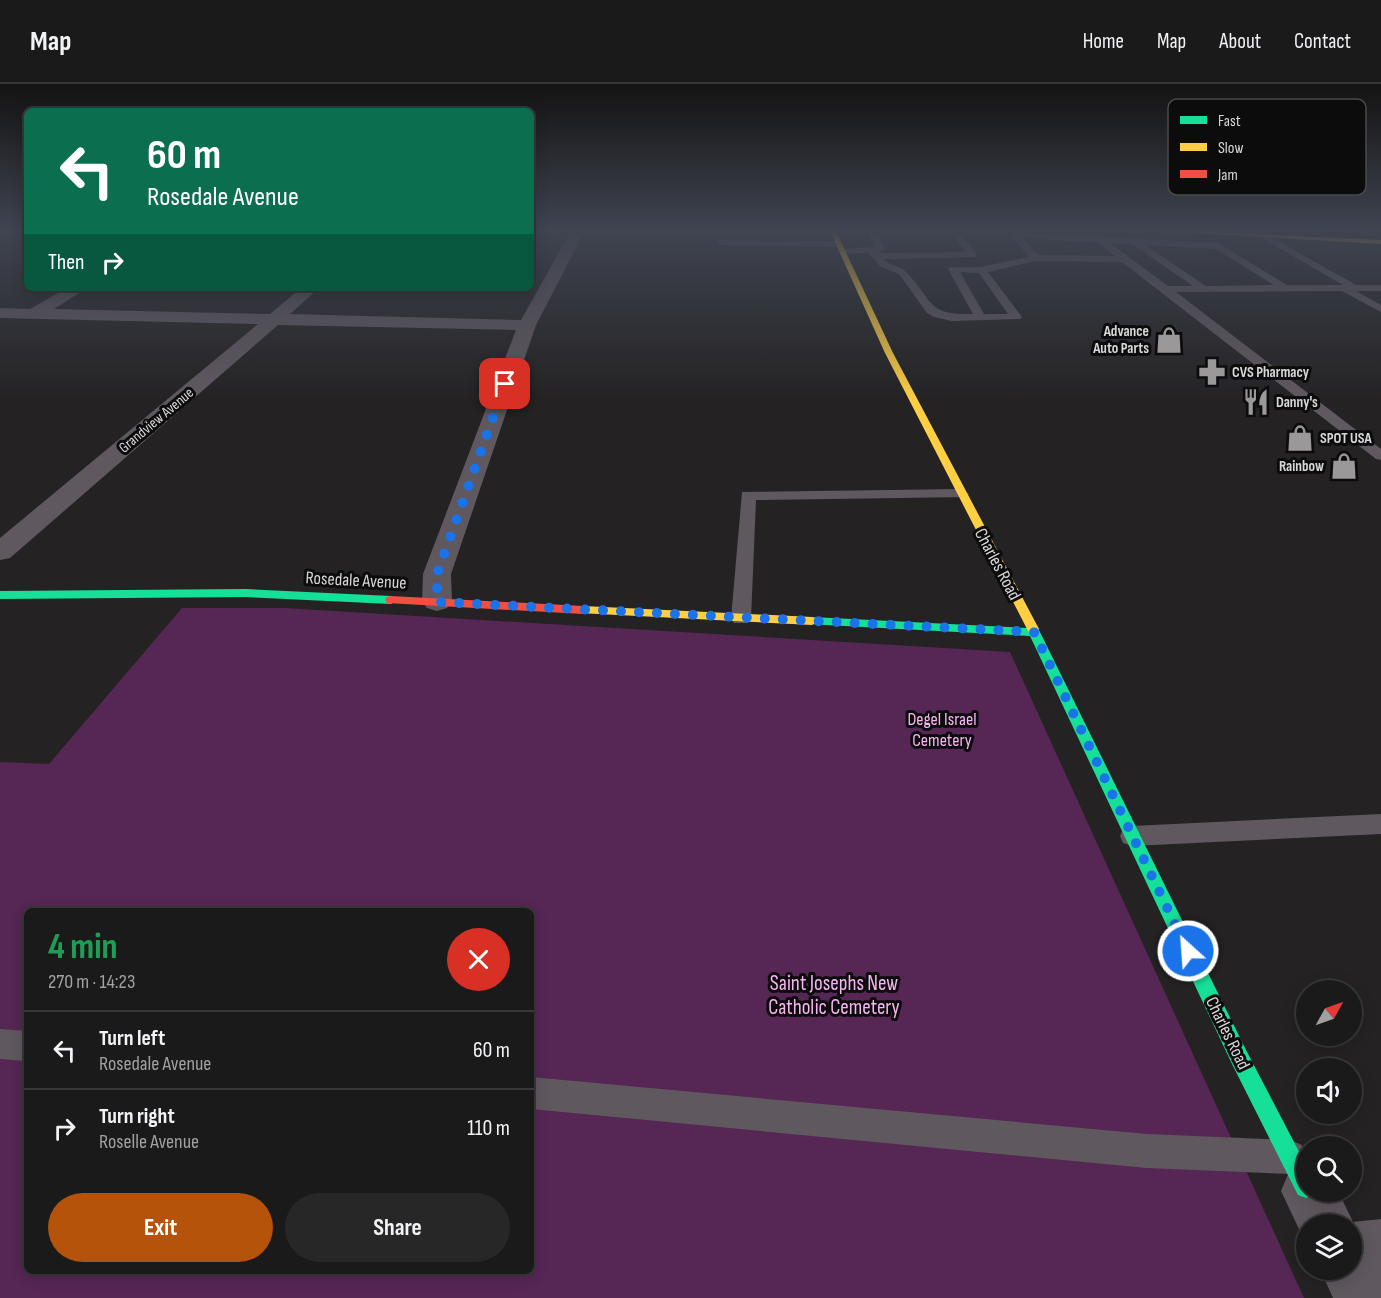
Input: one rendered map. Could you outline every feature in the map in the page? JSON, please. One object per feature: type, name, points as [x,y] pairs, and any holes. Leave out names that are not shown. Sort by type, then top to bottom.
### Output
[{"type":"street","points":[[437,602],[437,574],[527,325],[547,288]]},
{"type":"street","name":"Charles Road","points":[[859,288],[889,354],[1034,632],[1296,1167]]},
{"type":"street","points":[[0,332],[74,291]]},
{"type":"street","name":"Grandview Avenue","points":[[0,552],[307,291]]},
{"type":"street","points":[[0,313],[527,325]]},
{"type":"street","name":"Rosedale Avenue","points":[[0,595],[246,593],[1034,632]]},
{"type":"street","points":[[1362,1249],[1381,1247]]},
{"type":"street","points":[[1354,1280],[1363,1298]]},
{"type":"lane","points":[[914,288],[931,310],[952,318],[1016,317],[995,288]]},
{"type":"lane","points":[[964,288],[981,318]]},
{"type":"lane","points":[[1166,289],[1231,288]]},
{"type":"lane","points":[[1341,288],[1381,288]]},
{"type":"lane","points":[[1349,288],[1381,309]]},
{"type":"lane","points":[[1166,289],[1381,456]]},
{"type":"lane","points":[[741,619],[748,495],[961,494]]},
{"type":"lane","points":[[1132,836],[1381,824]]},
{"type":"lane","points":[[0,1044],[24,1046]]},
{"type":"lane","points":[[534,1093],[1148,1151],[1296,1178]]},
{"type":"green space","name":"Saint Josephs New Catholic Cemetery","points":[[182,608],[285,608],[1010,652],[1304,1298],[0,1298],[0,762],[49,764]]},
{"type":"traffic: fast","points":[[0,595],[246,593],[391,600]]},
{"type":"traffic: fast","points":[[812,621],[1034,632]]},
{"type":"traffic: fast","points":[[1033,629],[1239,1057],[1296,1168]]},
{"type":"traffic: slow","points":[[859,288],[889,353],[1033,629]]},
{"type":"traffic: slow","points":[[583,610],[812,621]]},
{"type":"traffic: jam","points":[[391,600],[583,610]]},
{"type":"place","name":"Advance Auto Parts","points":[[1169,340]]},
{"type":"place","name":"CVS Pharmacy","points":[[1212,372]]},
{"type":"place","name":"Danny's","points":[[1256,402]]},
{"type":"place","name":"SPOT USA","points":[[1300,438]]},
{"type":"place","name":"Rainbow","points":[[1344,466]]},
{"type":"route","points":[[505,384],[437,574],[435,588],[437,602],[964,631],[1034,632],[1188,951]]},
{"type":"park label","name":"Degel Israel Cemetery","points":[[942,729]]}]
